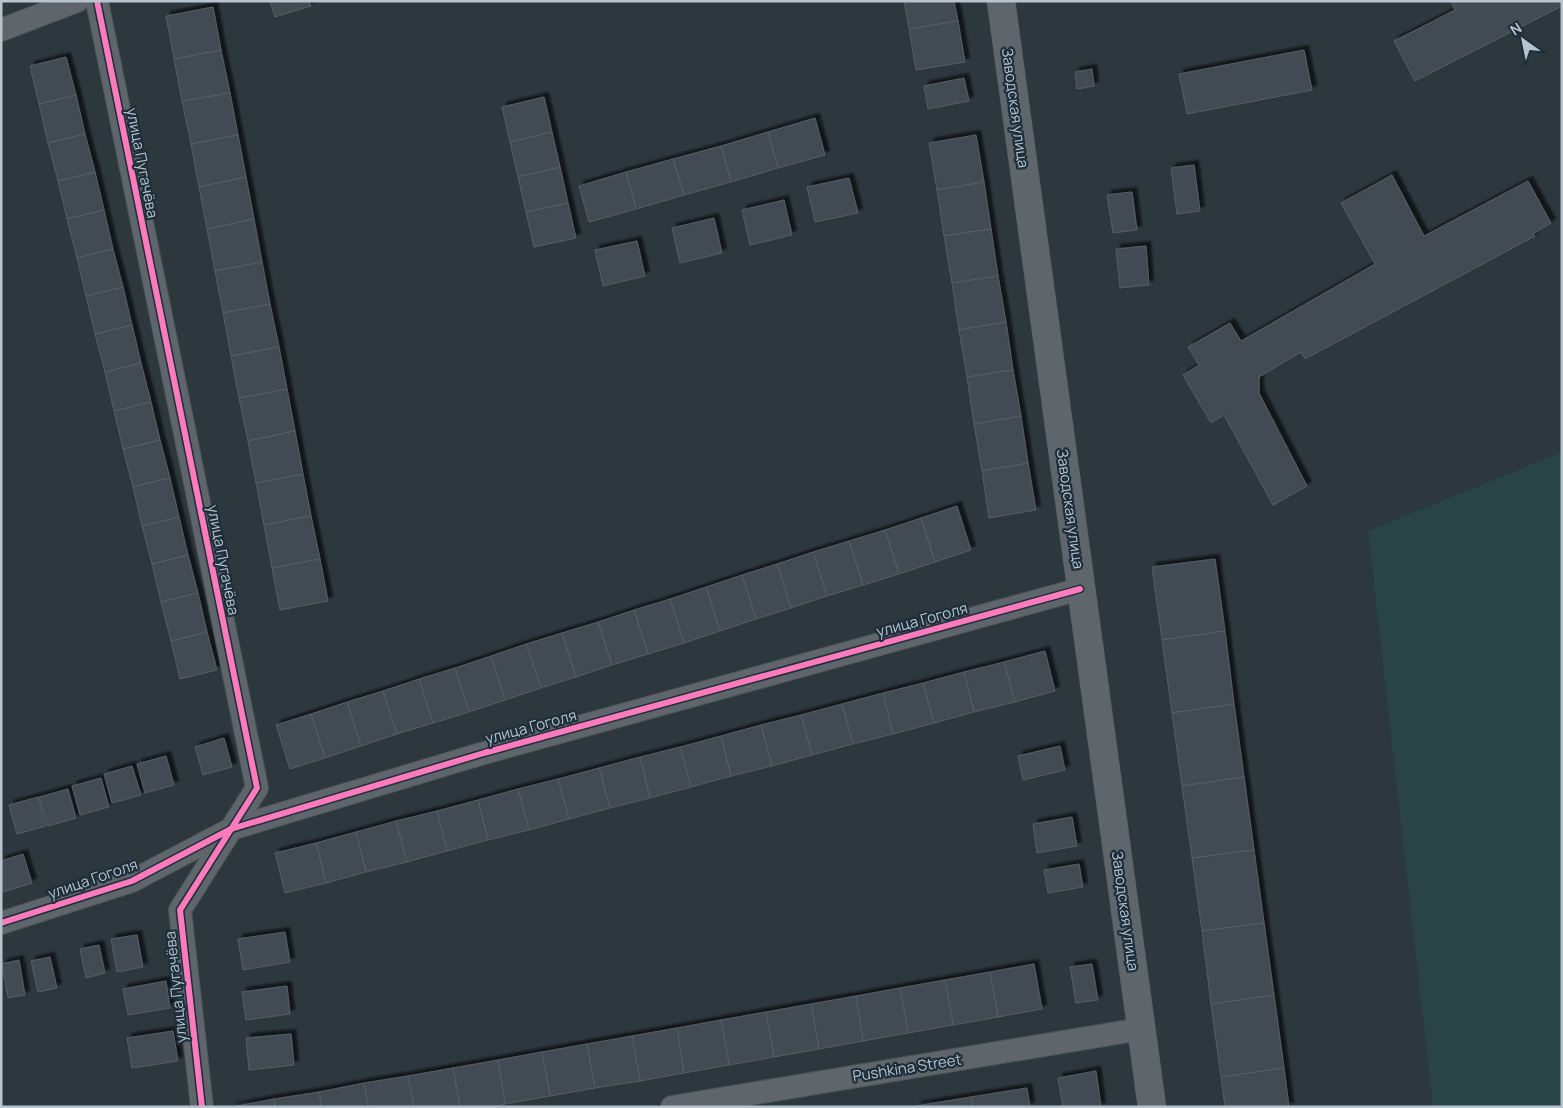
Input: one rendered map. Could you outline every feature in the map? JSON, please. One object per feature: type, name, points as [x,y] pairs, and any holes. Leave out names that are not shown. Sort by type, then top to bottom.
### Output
[{"type":"street","points":[[1,30],[76,1]]},
{"type":"street","name":"улица Пугачёва","points":[[97,1],[256,788],[180,910],[202,1107]]},
{"type":"street","name":"Заводская улица","points":[[1001,1],[1152,1107]]},
{"type":"street","name":"улица Гоголя","points":[[1,923],[132,881],[231,829],[484,753],[1080,589]]},
{"type":"street","name":"Pushkina Street","points":[[672,1107],[1141,1029]]},
{"type":"green space","points":[[1562,452],[1562,1107],[1433,1107],[1368,531]]},
{"type":"building","points":[[270,1],[309,1],[311,6],[275,17]]},
{"type":"building","points":[[904,1],[954,1],[958,21],[909,29]]},
{"type":"building","points":[[1451,1],[1562,1],[1562,6],[1415,81],[1394,41],[1455,10]]},
{"type":"building","points":[[213,7],[221,50],[174,59],[166,16]]},
{"type":"building","points":[[958,21],[965,62],[916,70],[909,29]]},
{"type":"building","points":[[221,50],[230,93],[182,101],[174,59]]},
{"type":"building","points":[[1304,50],[1312,90],[1187,114],[1179,74]]},
{"type":"building","points":[[66,57],[76,95],[39,104],[30,66]]},
{"type":"building","points":[[1092,69],[1094,86],[1077,89],[1075,72]]},
{"type":"building","points":[[964,78],[969,101],[928,109],[924,86]]},
{"type":"building","points":[[230,93],[238,135],[191,144],[182,101]]},
{"type":"building","points":[[76,95],[85,134],[48,143],[39,104]]},
{"type":"building","points":[[544,97],[552,132],[510,142],[502,107]]},
{"type":"building","points":[[815,118],[825,155],[778,168],[768,132]]},
{"type":"building","points":[[552,132],[560,167],[518,177],[510,142]]},
{"type":"building","points":[[768,132],[778,168],[731,182],[721,146]]},
{"type":"building","points":[[85,134],[95,172],[58,181],[48,143]]},
{"type":"building","points":[[238,135],[246,177],[199,187],[191,144]]},
{"type":"building","points":[[976,135],[984,182],[937,190],[929,143]]},
{"type":"building","points":[[721,146],[731,182],[684,195],[673,159]]},
{"type":"building","points":[[673,159],[684,195],[636,209],[626,172]]},
{"type":"building","points":[[1194,165],[1200,211],[1177,214],[1171,168]]},
{"type":"building","points":[[560,167],[568,203],[526,212],[518,177]]},
{"type":"building","points":[[95,172],[104,210],[67,219],[58,181]]},
{"type":"building","points":[[626,172],[636,209],[589,222],[579,186]]},
{"type":"building","points":[[1392,175],[1424,236],[1528,181],[1551,223],[1533,234],[1535,236],[1305,359],[1301,352],[1259,377],[1259,393],[1307,486],[1273,505],[1224,415],[1211,423],[1183,375],[1199,365],[1188,347],[1230,323],[1241,341],[1375,264],[1341,203]]},
{"type":"building","points":[[246,177],[254,219],[207,229],[199,187]]},
{"type":"building","points":[[849,178],[858,213],[815,222],[807,187]]},
{"type":"building","points":[[984,182],[991,229],[944,236],[937,190]]},
{"type":"building","points":[[1132,192],[1137,230],[1113,233],[1107,195]]},
{"type":"building","points":[[784,200],[792,235],[750,245],[742,210]]},
{"type":"building","points":[[568,203],[576,238],[534,247],[526,212]]},
{"type":"building","points":[[104,210],[113,249],[77,258],[67,219]]},
{"type":"building","points":[[714,218],[722,253],[680,263],[672,228]]},
{"type":"building","points":[[254,219],[262,262],[215,271],[207,229]]},
{"type":"building","points":[[991,229],[998,276],[952,283],[944,236]]},
{"type":"building","points":[[637,241],[645,276],[603,286],[595,250]]},
{"type":"building","points":[[1146,246],[1149,285],[1120,288],[1116,249]]},
{"type":"building","points":[[113,249],[123,287],[86,296],[77,258]]},
{"type":"building","points":[[262,262],[270,304],[223,313],[215,271]]},
{"type":"building","points":[[998,276],[1006,322],[959,330],[952,283]]},
{"type":"building","points":[[123,287],[132,325],[95,334],[86,296]]},
{"type":"building","points":[[270,304],[279,347],[231,356],[223,313]]},
{"type":"building","points":[[1006,322],[1013,370],[967,377],[959,330]]},
{"type":"building","points":[[132,325],[141,363],[105,372],[95,334]]},
{"type":"building","points":[[279,347],[287,389],[239,398],[231,356]]},
{"type":"building","points":[[141,363],[151,402],[114,411],[105,372]]},
{"type":"building","points":[[1013,370],[1021,416],[974,424],[967,377]]},
{"type":"building","points":[[287,389],[295,431],[248,441],[239,398]]},
{"type":"building","points":[[151,402],[160,440],[123,449],[114,411]]},
{"type":"building","points":[[1021,416],[1028,463],[982,471],[974,424]]},
{"type":"building","points":[[295,431],[303,474],[256,483],[248,441]]},
{"type":"building","points":[[160,440],[170,478],[133,487],[123,449]]},
{"type":"building","points":[[1028,463],[1036,510],[989,518],[982,471]]},
{"type":"building","points":[[303,474],[311,516],[264,525],[256,483]]},
{"type":"building","points":[[170,478],[179,517],[142,526],[133,487]]},
{"type":"building","points":[[957,506],[971,550],[935,562],[921,518]]},
{"type":"building","points":[[311,516],[320,559],[272,568],[264,525]]},
{"type":"building","points":[[179,517],[188,555],[152,564],[142,526]]},
{"type":"building","points":[[921,518],[935,562],[899,574],[885,530]]},
{"type":"building","points":[[885,530],[899,574],[863,585],[849,541]]},
{"type":"building","points":[[849,541],[863,585],[827,596],[813,552]]},
{"type":"building","points":[[813,552],[827,596],[791,608],[777,564]]},
{"type":"building","points":[[188,555],[198,593],[161,602],[152,564]]},
{"type":"building","points":[[320,559],[328,601],[280,610],[272,568]]},
{"type":"building","points":[[1215,559],[1225,631],[1162,640],[1152,567]]},
{"type":"building","points":[[777,564],[791,608],[756,619],[742,575]]},
{"type":"building","points":[[742,575],[756,619],[720,631],[706,587]]},
{"type":"building","points":[[706,587],[720,631],[684,643],[670,599]]},
{"type":"building","points":[[198,593],[207,632],[171,641],[161,602]]},
{"type":"building","points":[[670,599],[684,643],[648,654],[634,610]]},
{"type":"building","points":[[634,610],[648,654],[612,665],[598,622]]},
{"type":"building","points":[[598,622],[612,665],[576,677],[562,633]]},
{"type":"building","points":[[1225,631],[1234,704],[1172,713],[1162,640]]},
{"type":"building","points":[[207,632],[217,670],[180,679],[171,641]]},
{"type":"building","points":[[562,633],[576,677],[541,688],[526,644]]},
{"type":"building","points":[[526,644],[541,688],[505,700],[491,656]]},
{"type":"building","points":[[1045,651],[1055,691],[1015,702],[1004,662]]},
{"type":"building","points":[[491,656],[505,700],[469,712],[455,668]]},
{"type":"building","points":[[1004,662],[1015,702],[974,712],[964,672]]},
{"type":"building","points":[[455,668],[469,712],[433,723],[419,679]]},
{"type":"building","points":[[964,672],[974,712],[934,723],[923,683]]},
{"type":"building","points":[[419,679],[433,723],[397,734],[383,691]]},
{"type":"building","points":[[923,683],[934,723],[893,734],[883,693]]},
{"type":"building","points":[[383,691],[397,734],[361,746],[347,702]]},
{"type":"building","points":[[883,693],[893,734],[853,744],[842,704]]},
{"type":"building","points":[[347,702],[361,746],[325,758],[311,714]]},
{"type":"building","points":[[842,704],[853,744],[812,755],[801,715]]},
{"type":"building","points":[[1234,704],[1244,777],[1182,786],[1172,713]]},
{"type":"building","points":[[311,714],[325,758],[290,769],[276,725]]},
{"type":"building","points":[[801,715],[812,755],[772,766],[761,725]]},
{"type":"building","points":[[761,725],[772,766],[731,776],[721,736]]},
{"type":"building","points":[[721,736],[731,776],[691,787],[680,747]]},
{"type":"building","points":[[224,738],[232,767],[203,775],[195,747]]},
{"type":"building","points":[[1060,746],[1065,770],[1023,780],[1018,756]]},
{"type":"building","points":[[680,747],[691,787],[650,798],[640,757]]},
{"type":"building","points":[[166,756],[174,785],[145,793],[137,764]]},
{"type":"building","points":[[640,757],[650,798],[610,808],[599,768]]},
{"type":"building","points":[[132,766],[141,795],[112,803],[104,774]]},
{"type":"building","points":[[599,768],[610,808],[569,819],[558,779]]},
{"type":"building","points":[[1244,777],[1254,850],[1192,858],[1182,786]]},
{"type":"building","points":[[101,778],[109,807],[80,815],[72,786]]},
{"type":"building","points":[[558,779],[569,819],[529,830],[518,789]]},
{"type":"building","points":[[68,789],[76,818],[48,826],[39,797]]},
{"type":"building","points":[[518,789],[529,830],[488,840],[478,800]]},
{"type":"building","points":[[38,797],[46,826],[17,834],[9,805]]},
{"type":"building","points":[[478,800],[488,840],[447,851],[437,811]]},
{"type":"building","points":[[437,811],[447,851],[407,862],[396,821]]},
{"type":"building","points":[[1072,817],[1077,846],[1037,853],[1033,824]]},
{"type":"building","points":[[396,821],[407,862],[366,872],[356,832]]},
{"type":"building","points":[[356,832],[366,872],[326,883],[316,843]]},
{"type":"building","points":[[316,843],[326,883],[285,893],[275,853]]},
{"type":"building","points":[[1254,850],[1264,923],[1202,931],[1192,858]]},
{"type":"building","points":[[23,854],[32,883],[3,892],[1,886],[1,861]]},
{"type":"building","points":[[1079,864],[1083,887],[1048,893],[1044,870]]},
{"type":"building","points":[[1264,923],[1274,995],[1211,1004],[1202,931]]},
{"type":"building","points":[[285,932],[290,962],[243,970],[238,939]]},
{"type":"building","points":[[137,935],[143,967],[117,972],[111,939]]},
{"type":"building","points":[[99,945],[105,973],[86,978],[80,949]]},
{"type":"building","points":[[50,957],[57,988],[38,992],[31,961]]},
{"type":"building","points":[[19,960],[25,995],[8,998],[2,964]]},
{"type":"building","points":[[1034,964],[1042,1009],[998,1017],[990,972]]},
{"type":"building","points":[[1092,964],[1098,1000],[1076,1003],[1070,967]]},
{"type":"building","points":[[990,972],[998,1017],[953,1025],[945,980]]},
{"type":"building","points":[[945,980],[953,1025],[908,1033],[900,988]]},
{"type":"building","points":[[166,981],[170,1008],[128,1015],[123,989]]},
{"type":"building","points":[[287,986],[290,1014],[246,1020],[242,992]]},
{"type":"building","points":[[900,988],[908,1033],[863,1041],[856,996]]},
{"type":"building","points":[[1274,995],[1284,1068],[1221,1077],[1211,1004]]},
{"type":"building","points":[[856,996],[863,1041],[819,1049],[811,1004]]},
{"type":"building","points":[[811,1004],[819,1049],[774,1057],[766,1012]]},
{"type":"building","points":[[766,1012],[774,1057],[729,1065],[721,1020]]},
{"type":"building","points":[[721,1020],[729,1065],[684,1073],[677,1028]]},
{"type":"building","points":[[677,1028],[684,1073],[640,1081],[632,1036]]},
{"type":"building","points":[[173,1031],[178,1061],[132,1068],[127,1038]]},
{"type":"building","points":[[291,1034],[294,1065],[249,1070],[246,1038]]},
{"type":"building","points":[[632,1036],[640,1081],[595,1088],[587,1044]]},
{"type":"building","points":[[587,1044],[595,1088],[550,1096],[542,1052]]},
{"type":"building","points":[[542,1052],[550,1096],[505,1104],[498,1060]]},
{"type":"building","points":[[498,1060],[505,1104],[492,1107],[460,1107],[453,1068]]},
{"type":"building","points":[[453,1068],[460,1107],[414,1107],[408,1076]]},
{"type":"building","points":[[1284,1068],[1289,1107],[1225,1107],[1221,1077]]},
{"type":"building","points":[[1096,1071],[1101,1107],[1063,1107],[1058,1078]]},
{"type":"building","points":[[408,1076],[414,1107],[368,1107],[364,1083]]},
{"type":"building","points":[[364,1083],[368,1107],[321,1107],[319,1092]]},
{"type":"building","points":[[1027,1088],[1030,1107],[973,1107],[971,1097]]},
{"type":"building","points":[[319,1092],[321,1107],[275,1107],[274,1099]]},
{"type":"building","points":[[971,1097],[973,1107],[916,1107],[916,1106]]},
{"type":"building","points":[[274,1099],[275,1107],[232,1107]]},
{"type":"cycle path","points":[[97,1],[257,788],[180,910],[202,1107]]},
{"type":"cycle path","points":[[1,923],[132,881],[231,829],[484,753],[1080,589]]}]
